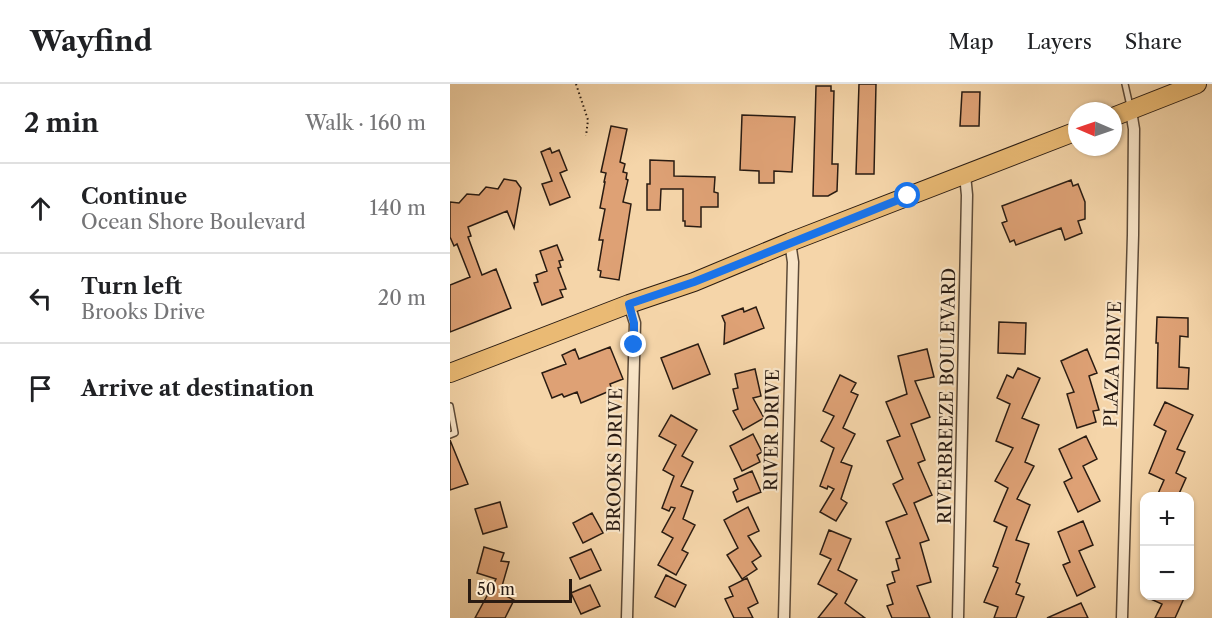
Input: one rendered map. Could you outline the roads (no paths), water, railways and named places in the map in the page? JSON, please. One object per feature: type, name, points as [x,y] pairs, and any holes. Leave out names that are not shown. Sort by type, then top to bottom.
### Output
[{"type":"main road","points":[[1122,114],[1197,84]]},
{"type":"main road","points":[[450,373],[629,304],[694,282],[790,242],[1068,135]]},
{"type":"street","name":"PLAZA DRIVE","points":[[1122,618],[1133,211],[1134,129],[1131,111]]},
{"type":"street","name":"RIVERBREEZE BOULEVARD","points":[[958,618],[966,330],[967,195],[965,175]]},
{"type":"street","name":"RIVER DRIVE","points":[[784,618],[793,262],[790,242]]},
{"type":"street","name":"BROOKS DRIVE","points":[[627,618],[634,323],[629,304]]},
{"type":"lane","points":[[1125,84],[1131,111]]},
{"type":"lane","points":[[450,406],[455,433],[450,435]]}]
